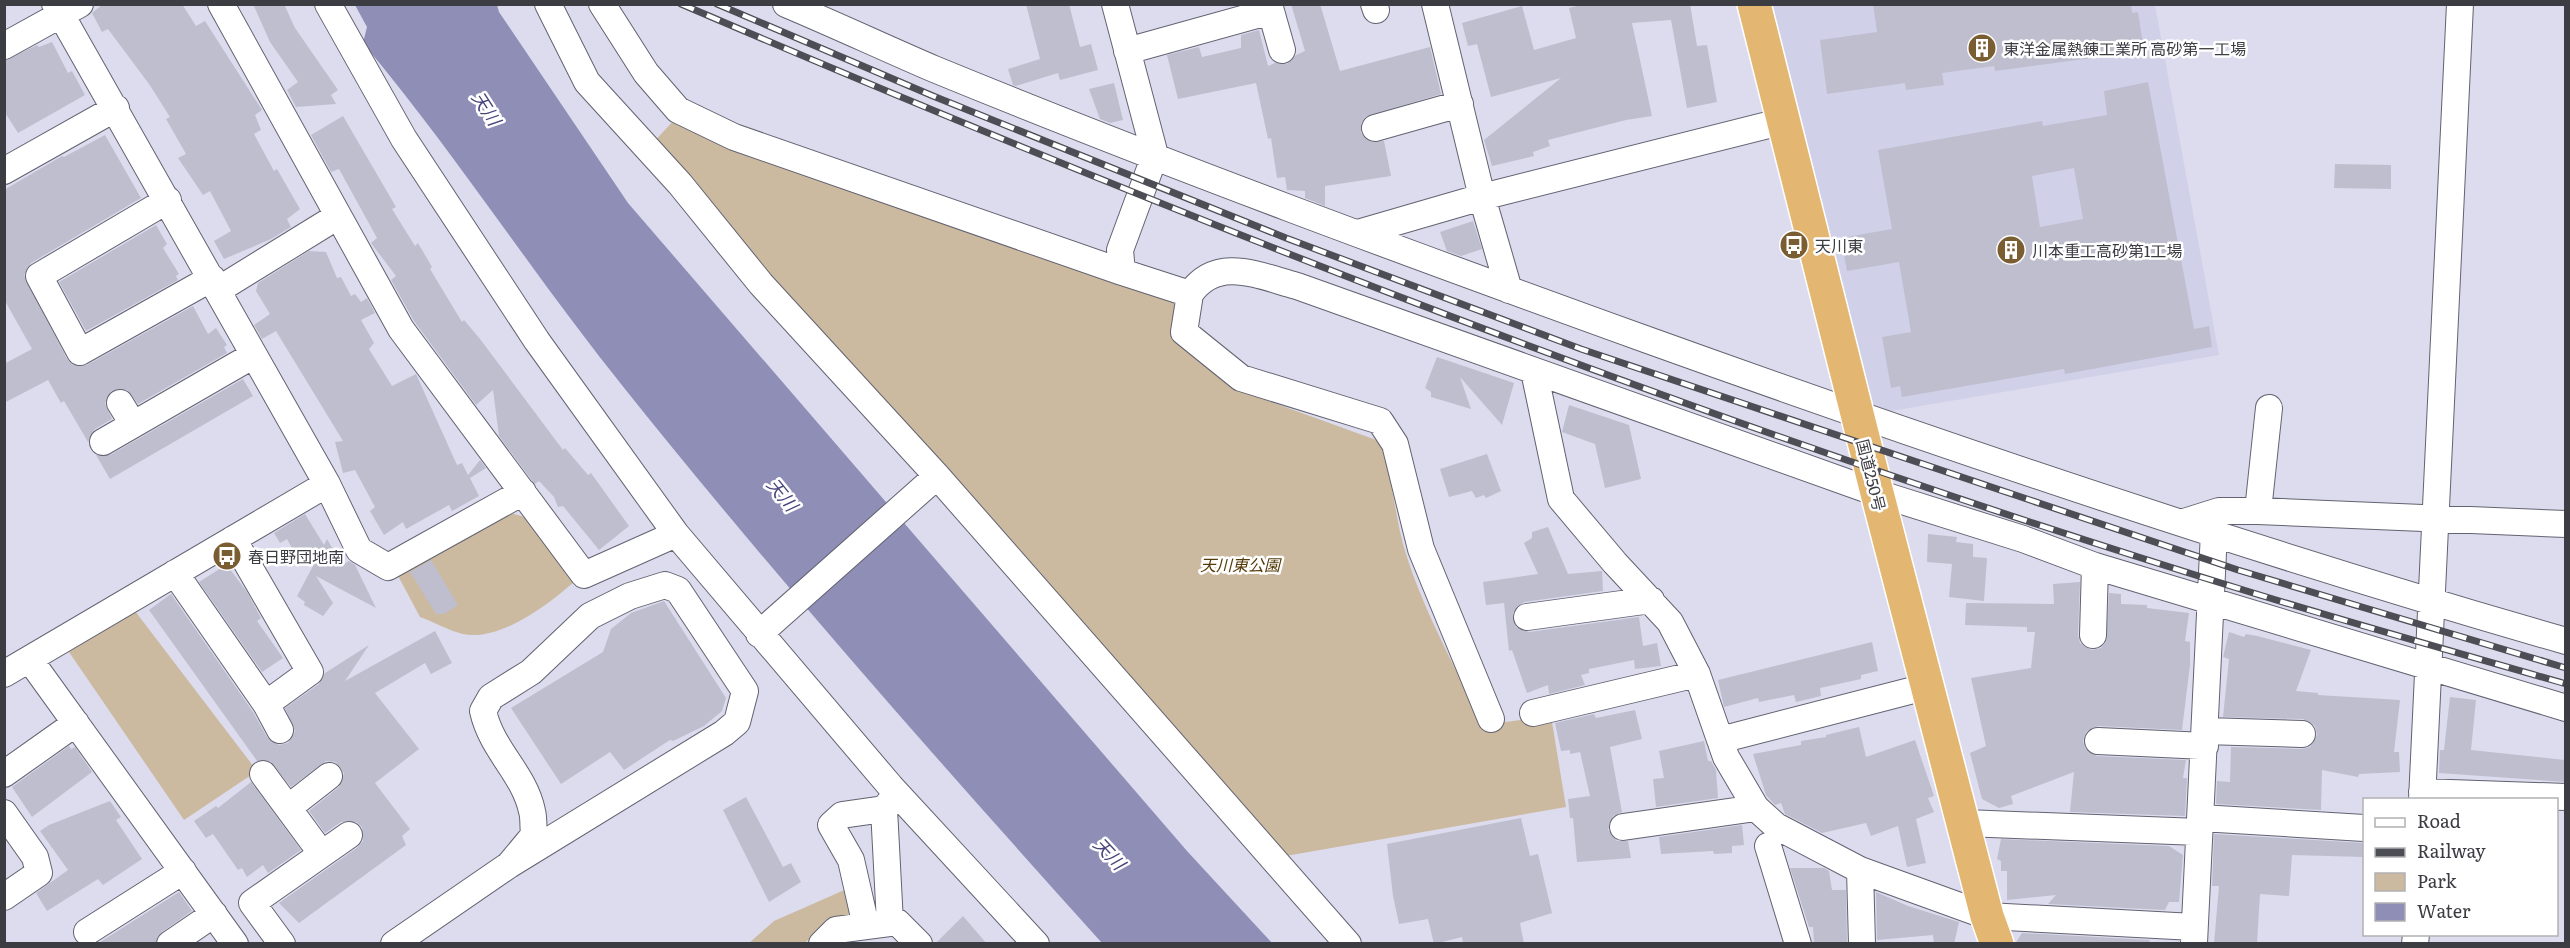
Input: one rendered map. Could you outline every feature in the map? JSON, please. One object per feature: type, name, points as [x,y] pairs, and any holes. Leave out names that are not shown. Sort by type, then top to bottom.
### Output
[{"type":"highway","name":"国道250号","points":[[1754,4],[1876,493],[1992,930]]},
{"type":"street","points":[[221,4],[401,329],[584,575],[676,534]]},
{"type":"street","points":[[328,4],[410,149],[537,341],[676,534],[759,634],[890,801],[1036,944]]},
{"type":"street","points":[[548,4],[587,82],[680,184],[761,284],[937,476],[1348,944]]},
{"type":"street","points":[[602,4],[646,73],[678,110],[735,137],[1190,294]]},
{"type":"street","points":[[1115,4],[1155,155],[1120,250],[1122,272]]},
{"type":"street","points":[[1435,4],[1482,197],[1509,290]]},
{"type":"street","points":[[2460,4],[2422,796],[2565,797]]},
{"type":"street","points":[[798,7],[934,69],[1155,155],[1509,290],[1857,415],[2432,603],[2565,640]]},
{"type":"street","points":[[4,46],[66,8],[116,108],[327,484],[359,550],[388,567],[523,492]]},
{"type":"street","points":[[1127,51],[1270,8],[1282,50]]},
{"type":"street","points":[[1375,128],[1460,104]]},
{"type":"street","points":[[4,171],[116,108]]},
{"type":"street","points":[[1359,233],[1482,197],[1784,121]]},
{"type":"street","points":[[168,200],[39,276],[80,352],[215,284],[338,216]]},
{"type":"street","points":[[1491,719],[1421,549],[1395,444],[1380,421],[1241,378],[1184,332],[1190,294],[1199,281],[1231,268],[1297,286],[1876,493],[2023,539],[2095,566],[2211,603],[2565,708]]},
{"type":"street","points":[[103,442],[126,414],[254,355]]},
{"type":"street","points":[[1534,371],[1560,498],[1615,563],[1670,622],[1697,675],[1726,757],[1756,808],[1776,826],[1795,838],[1992,930],[2194,935],[2214,532]]},
{"type":"street","points":[[2258,511],[2268,408]]},
{"type":"street","points":[[759,634],[937,476]]},
{"type":"street","points":[[4,674],[327,484]]},
{"type":"street","points":[[2184,522],[2219,511],[2258,511],[2565,524]]},
{"type":"street","points":[[233,539],[310,672],[266,704]]},
{"type":"street","points":[[2094,635],[2095,566]]},
{"type":"street","points":[[175,573],[266,704],[280,730]]},
{"type":"street","points":[[394,944],[509,865],[724,733],[737,722],[745,691],[678,590],[665,585],[630,596],[590,616],[531,672],[491,697],[483,711],[487,729],[519,778],[532,811],[534,835],[509,865]]},
{"type":"street","points":[[1527,617],[1651,600]]},
{"type":"street","points":[[30,660],[235,944]]},
{"type":"street","points":[[1533,713],[1697,675]]},
{"type":"street","points":[[1720,740],[1929,686]]},
{"type":"street","points":[[4,774],[76,723]]},
{"type":"street","points":[[2098,741],[2302,734]]},
{"type":"street","points":[[264,774],[322,854]]},
{"type":"street","points":[[288,808],[329,776]]},
{"type":"street","points":[[878,925],[890,801]]},
{"type":"street","points":[[878,925],[851,860],[831,825],[842,815],[890,801]]},
{"type":"street","points":[[1623,827],[1756,808]]},
{"type":"street","points":[[4,813],[36,857],[39,873],[4,897]]},
{"type":"street","points":[[1965,823],[2363,828]]},
{"type":"street","points":[[282,944],[252,903],[349,835]]},
{"type":"street","points":[[1768,846],[1798,944]]},
{"type":"street","points":[[1860,870],[1862,944]]},
{"type":"street","points":[[87,932],[183,871]]},
{"type":"street","points":[[170,944],[214,914]]},
{"type":"street","points":[[822,944],[836,930],[897,922],[919,944]]},
{"type":"shaded area","points":[[1772,5],[2155,5],[2219,355],[1874,414]]},
{"type":"green space","name":"天川東公園","points":[[675,119],[1176,303],[1175,331],[1238,390],[1379,441],[1410,567],[1439,636],[1483,725],[1551,716],[1566,807],[1280,857],[651,145]]},
{"type":"green space","points":[[507,512],[528,518],[577,579],[539,609],[493,632],[477,635],[463,634],[420,617],[396,572]]},
{"type":"green space","points":[[135,611],[257,771],[184,820],[69,652]]},
{"type":"green space","points":[[849,888],[860,920],[825,922],[805,943],[748,944],[774,921]]},
{"type":"water","name":"天川","points":[[355,5],[497,5],[499,12],[628,203],[1187,851],[1272,943],[1102,943],[859,669],[625,389],[430,128],[363,43],[367,27]]},
{"type":"building","points":[[103,4],[182,4],[196,26],[205,21],[262,110],[255,115],[261,130],[254,134],[274,171],[277,169],[300,209],[287,219],[291,227],[271,239],[224,259],[214,241],[231,231],[210,191],[203,195],[178,158],[186,154],[166,119],[170,117],[149,84],[108,29],[102,32],[92,13]]},
{"type":"building","points":[[253,4],[284,4],[295,28],[338,90],[331,95],[336,104],[296,107],[287,90],[298,82],[270,42]]},
{"type":"building","points":[[1026,4],[1069,4],[1080,47],[1091,44],[1098,70],[1060,80],[1058,73],[1013,85],[1008,69],[1040,59]]},
{"type":"building","points":[[1291,4],[1320,4],[1340,71],[1430,47],[1441,94],[1365,117],[1361,124],[1361,133],[1371,142],[1384,141],[1391,176],[1325,186],[1325,206],[1305,198],[1305,191],[1287,190],[1285,177],[1277,178],[1271,138],[1268,139],[1256,83],[1178,99],[1167,55],[1199,47],[1202,57],[1241,48],[1241,35],[1259,30],[1268,66],[1275,63],[1287,64],[1296,55],[1305,51]]},
{"type":"building","points":[[1585,4],[1690,4],[1697,46],[1707,45],[1717,102],[1687,108],[1671,20],[1632,23],[1652,116],[1626,120],[1548,140],[1550,146],[1533,152],[1534,156],[1492,166],[1484,140],[1561,78],[1491,97],[1477,44],[1468,46],[1462,23],[1522,6],[1534,50],[1576,38],[1569,8]]},
{"type":"building","name":"東洋金属熱錬工業所 高砂第一工場","points":[[1873,4],[2131,4],[2132,13],[2138,12],[2144,51],[1995,71],[1994,66],[1942,73],[1944,85],[1906,90],[1905,83],[1827,94],[1820,40],[1877,32]]},
{"type":"building","points":[[52,42],[68,73],[72,71],[85,95],[18,133],[4,111],[4,61],[37,45],[39,47]]},
{"type":"building","name":"川本重工高砂第1工場","points":[[2148,82],[2194,329],[2209,326],[2212,347],[2065,374],[2064,369],[1902,397],[1900,386],[1891,388],[1882,337],[1911,332],[1899,262],[1847,271],[1841,238],[1892,229],[1878,150],[2042,121],[2043,126],[2107,115],[2104,91]],"holes":[[[2074,168],[2083,219],[2040,227],[2032,176]]]},
{"type":"building","points":[[1114,83],[1123,120],[1110,123],[1100,119],[1089,89]]},
{"type":"building","points":[[343,116],[396,207],[392,209],[415,246],[418,243],[432,267],[430,269],[462,322],[464,320],[480,339],[563,450],[565,448],[588,475],[591,473],[629,526],[599,550],[563,506],[558,507],[554,497],[539,481],[535,484],[533,482],[499,436],[493,390],[476,405],[414,321],[391,280],[396,276],[371,243],[377,238],[339,169],[331,172],[311,135]]},
{"type":"building","points":[[105,135],[141,198],[31,263],[24,275],[67,359],[73,365],[87,365],[193,306],[208,334],[216,328],[227,345],[224,347],[227,353],[138,404],[127,390],[112,391],[105,403],[112,419],[95,429],[88,442],[64,401],[61,403],[48,380],[4,403],[4,364],[32,349],[4,299],[4,190],[62,156]]},
{"type":"building","points":[[2335,164],[2391,165],[2391,189],[2334,188]]},
{"type":"building","points":[[1473,221],[1482,249],[1461,256],[1447,251],[1440,232]]},
{"type":"building","points":[[156,225],[167,244],[163,248],[179,274],[176,276],[178,280],[86,331],[59,282]]},
{"type":"building","points":[[309,251],[326,252],[337,278],[341,277],[351,296],[355,294],[361,302],[367,298],[375,313],[361,320],[374,343],[369,349],[392,386],[416,374],[457,465],[462,463],[468,475],[480,460],[486,468],[470,478],[479,496],[452,511],[449,505],[406,529],[403,522],[384,535],[370,511],[375,507],[355,470],[343,473],[335,442],[343,441],[276,331],[262,339],[254,325],[270,314],[256,291],[258,283]]},
{"type":"building","points":[[1437,357],[1514,383],[1502,425],[1460,377],[1471,409],[1431,397],[1431,392],[1425,388]]},
{"type":"building","points":[[243,379],[253,396],[110,479],[96,455],[110,455]]},
{"type":"building","points":[[1569,405],[1629,425],[1641,479],[1605,488],[1595,444],[1562,432]]},
{"type":"building","points":[[1487,454],[1501,491],[1486,498],[1484,495],[1476,498],[1472,491],[1449,497],[1440,469]]},
{"type":"building","points":[[305,514],[324,545],[327,539],[342,565],[349,561],[355,565],[376,608],[316,576],[333,603],[323,616],[304,605],[305,602],[297,596],[321,551],[295,554],[287,539],[280,543],[274,533]]},
{"type":"building","points":[[1548,527],[1568,574],[1602,571],[1603,591],[1524,602],[1513,612],[1516,627],[1529,632],[1639,617],[1643,646],[1657,643],[1661,666],[1635,669],[1634,660],[1589,669],[1589,673],[1581,675],[1585,685],[1549,694],[1548,685],[1527,693],[1512,650],[1509,651],[1504,603],[1486,605],[1483,582],[1538,574],[1524,543],[1532,538],[1532,532]]},
{"type":"building","points":[[1928,534],[1957,537],[1956,542],[1973,544],[1973,557],[1987,558],[1984,601],[1949,597],[1952,564],[1927,562]]},
{"type":"building","points":[[431,560],[458,605],[444,614],[436,614],[410,572]]},
{"type":"building","points":[[221,568],[229,568],[247,592],[261,618],[257,621],[283,658],[262,672],[199,582]]},
{"type":"building","points":[[2080,582],[2078,635],[2080,643],[2092,650],[2101,648],[2106,642],[2109,593],[2121,594],[2121,604],[2147,605],[2147,608],[2189,613],[2185,641],[2190,642],[2190,665],[2182,730],[2098,726],[2086,732],[2083,741],[2085,748],[2097,756],[2186,760],[2183,778],[2187,778],[2185,816],[2070,812],[2074,772],[2011,796],[2013,804],[1999,808],[1982,799],[1970,753],[1986,746],[1971,678],[2031,668],[2035,632],[2027,632],[2027,627],[1965,625],[1966,603],[2054,604],[2053,584]]},
{"type":"building","points":[[171,594],[253,712],[267,737],[279,745],[288,743],[295,731],[285,708],[319,684],[325,673],[369,645],[345,681],[435,631],[452,663],[431,674],[425,663],[375,693],[419,749],[375,783],[410,829],[402,836],[406,845],[299,923],[279,903],[358,847],[363,841],[362,827],[356,822],[341,822],[325,833],[309,811],[339,787],[344,773],[335,762],[326,761],[291,787],[270,761],[257,761],[149,610]]},
{"type":"building","points":[[664,601],[726,698],[722,711],[704,726],[673,741],[670,740],[624,770],[610,752],[561,784],[511,708],[603,652],[611,629],[631,613]]},
{"type":"building","points":[[2229,632],[2244,637],[2246,634],[2257,636],[2311,650],[2296,691],[2318,693],[2318,695],[2400,700],[2394,752],[2399,752],[2400,772],[2359,774],[2358,777],[2322,770],[2321,810],[2216,804],[2217,781],[2230,782],[2231,747],[2302,749],[2310,747],[2317,735],[2315,726],[2303,719],[2223,717],[2229,659],[2223,657]]},
{"type":"building","points":[[1872,642],[1878,671],[1861,675],[1861,679],[1820,688],[1821,696],[1796,702],[1794,695],[1759,702],[1758,698],[1724,707],[1718,680]]},
{"type":"building","points":[[2450,697],[2476,700],[2471,750],[2565,760],[2565,782],[2439,773],[2440,750],[2444,750]]},
{"type":"building","points":[[1635,710],[1642,739],[1610,747],[1622,812],[1613,816],[1608,830],[1617,841],[1628,841],[1631,858],[1577,862],[1573,818],[1570,818],[1568,799],[1590,796],[1580,752],[1570,754],[1570,750],[1561,751],[1555,723],[1594,714],[1596,718]]},
{"type":"building","points":[[1859,727],[1866,757],[1915,740],[1934,796],[1928,798],[1934,812],[1916,819],[1926,863],[1907,867],[1898,826],[1871,836],[1866,823],[1822,833],[1785,814],[1781,803],[1775,805],[1766,795],[1753,754],[1801,745],[1801,741],[1826,737],[1826,735]]},
{"type":"building","points":[[1704,741],[1708,761],[1711,761],[1716,770],[1718,798],[1656,807],[1653,779],[1664,778],[1659,751]]},
{"type":"building","points":[[69,746],[71,749],[75,747],[92,772],[32,817],[12,787]]},
{"type":"building","points":[[251,782],[301,850],[268,873],[263,865],[247,877],[242,868],[238,870],[213,834],[206,838],[194,821],[216,806],[218,808]]},
{"type":"building","points":[[746,797],[783,867],[791,863],[801,882],[769,902],[723,810]]},
{"type":"building","points":[[110,801],[121,817],[116,820],[142,859],[103,885],[98,879],[47,911],[36,893],[68,870],[40,831],[49,825]]},
{"type":"building","points":[[1521,818],[1530,856],[1538,854],[1552,913],[1520,923],[1524,944],[1463,944],[1462,937],[1434,944],[1428,919],[1399,924],[1387,844]]},
{"type":"building","points":[[1742,825],[1744,845],[1732,846],[1732,853],[1714,854],[1713,851],[1661,854],[1659,837]]},
{"type":"building","points":[[2214,834],[2363,843],[2363,857],[2292,855],[2289,896],[2260,894],[2257,944],[2214,944],[2219,886],[2212,886]]},
{"type":"building","points":[[2001,839],[2169,846],[2183,855],[2179,902],[2169,902],[2165,910],[2048,904],[2056,895],[2007,900],[2007,871],[2001,871],[2001,861],[1997,859]]},
{"type":"building","points":[[1790,868],[1824,868],[1829,871],[1832,890],[1846,890],[1847,943],[1814,944],[1813,927],[1809,927]]},
{"type":"building","points":[[179,892],[192,911],[162,932],[155,944],[97,944]]},
{"type":"building","points":[[1876,892],[1908,906],[1959,922],[1954,944],[1934,944],[1933,935],[1877,940]]},
{"type":"building","points":[[963,916],[987,944],[935,944]]},
{"type":"building","points":[[2022,933],[2150,940],[2148,944],[2015,944]]},
{"type":"railway","points":[[681,4],[872,85],[1258,242],[1646,389],[1842,459],[2039,525],[2278,601],[2566,684]]},
{"type":"railway","points":[[717,4],[933,96],[1286,238],[1581,349],[2238,570],[2566,668]]},
{"type":"place","name":"東洋金属熱錬工業所 高砂第一工場","points":[[1982,48]]},
{"type":"place","name":"天川東","points":[[1794,245]]},
{"type":"place","name":"川本重工高砂第1工場","points":[[2011,250]]},
{"type":"place","name":"春日野団地南","points":[[227,556]]}]
